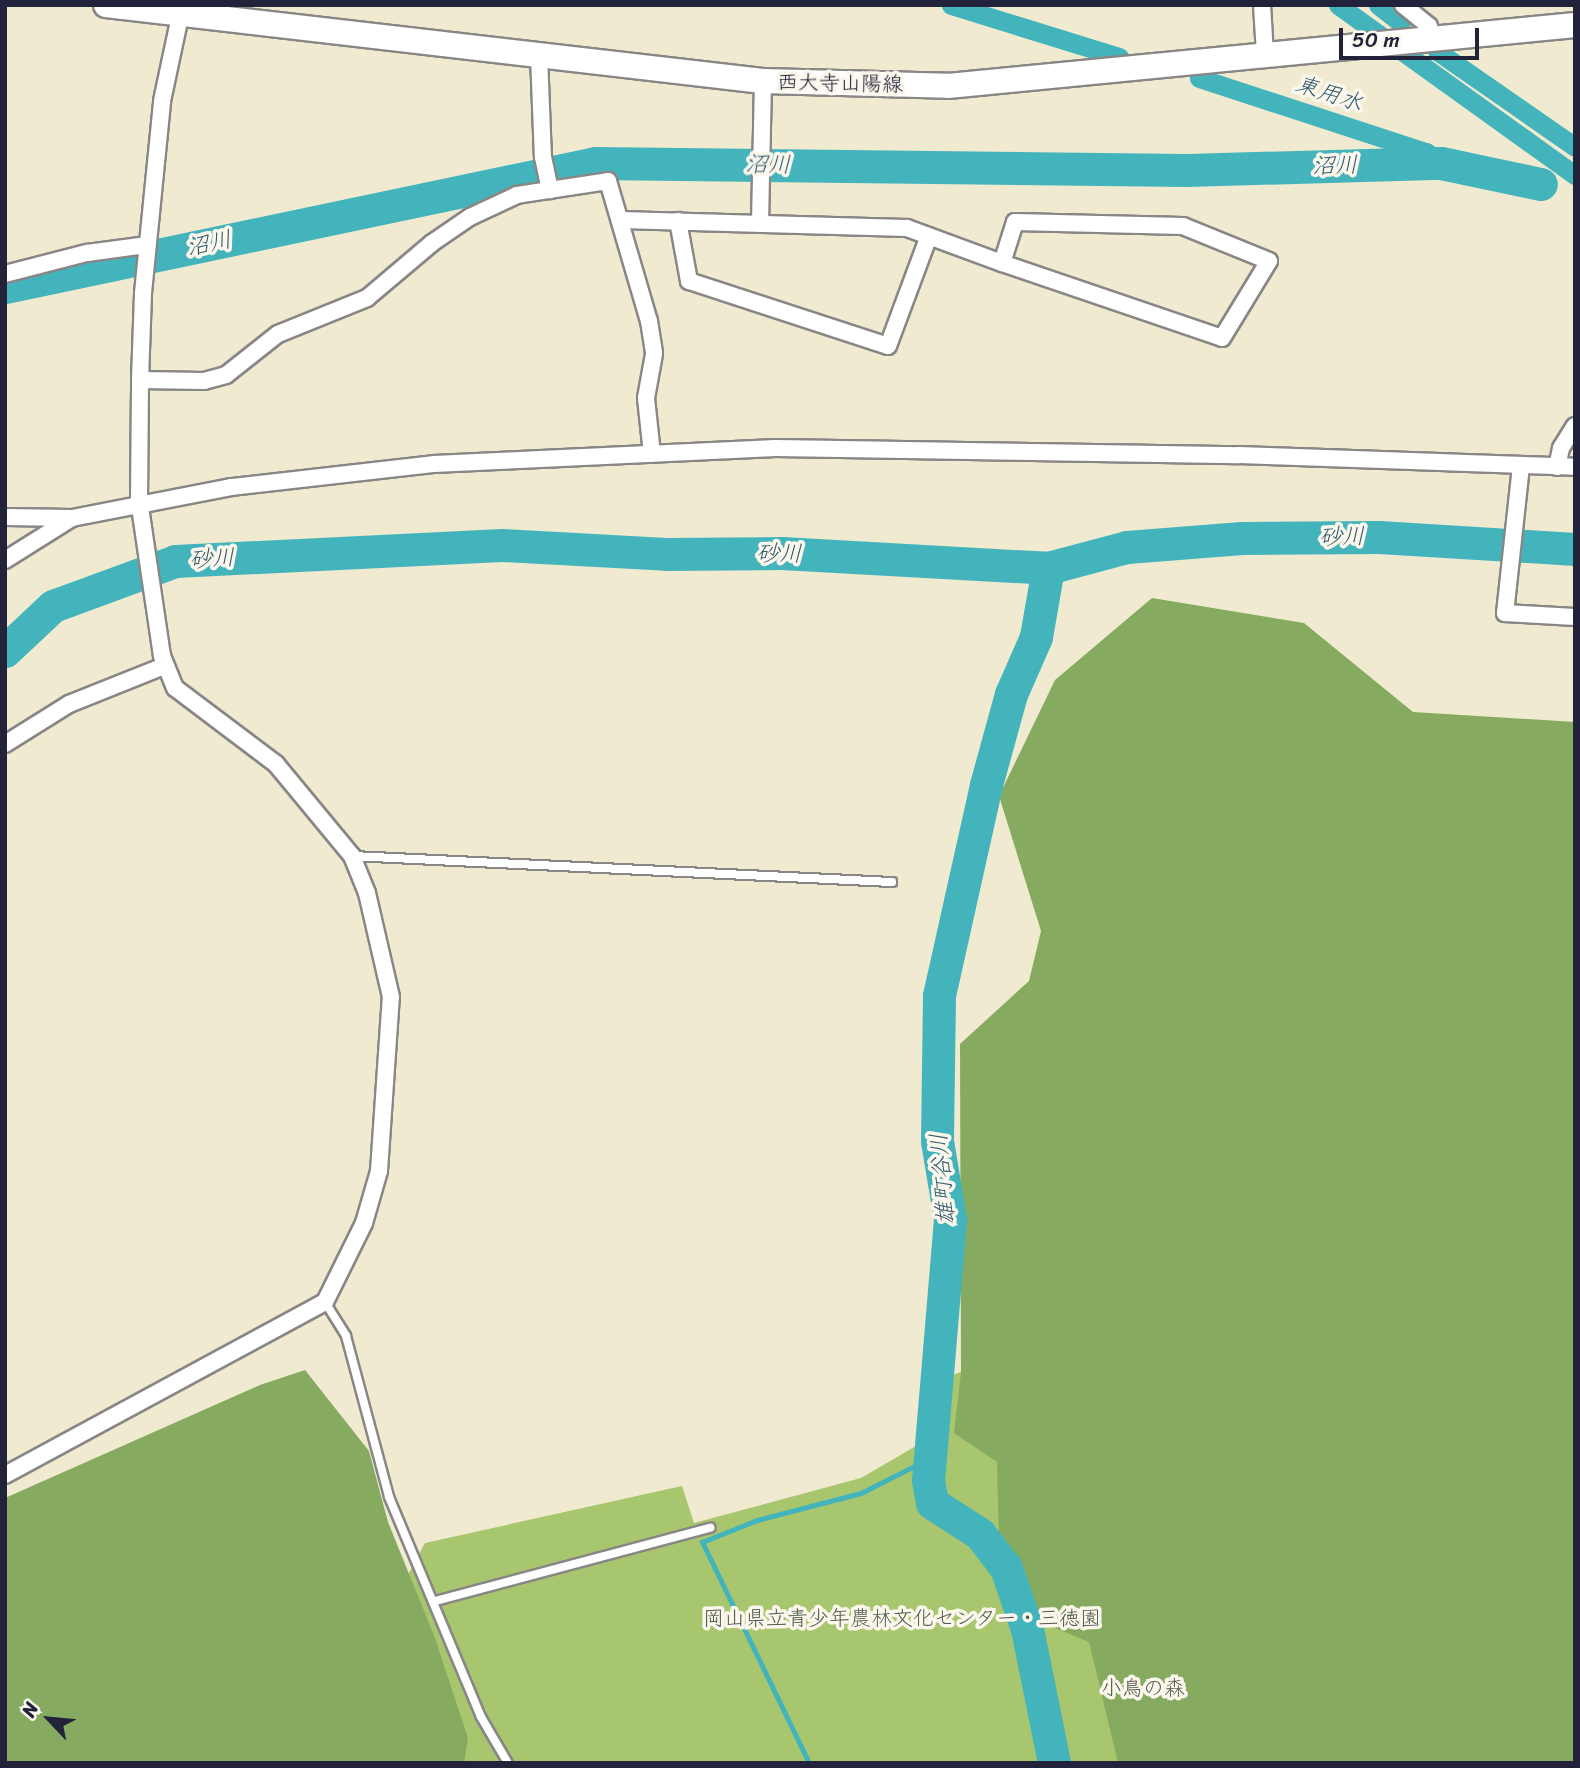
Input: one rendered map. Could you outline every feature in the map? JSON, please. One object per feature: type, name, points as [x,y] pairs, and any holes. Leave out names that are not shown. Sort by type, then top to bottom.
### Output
[{"type":"main road","name":"西大寺山陽線","points":[[106,5],[181,10],[763,81],[948,86],[1575,25]]},
{"type":"street","points":[[1262,5],[1265,54]]},
{"type":"street","points":[[1403,5],[1429,26],[1423,38]]},
{"type":"street","points":[[5,1475],[325,1302],[364,1223],[379,1171],[391,997],[367,893],[352,856],[276,764],[195,707],[175,688],[162,658],[140,508],[140,380],[147,245],[162,102],[181,10]]},
{"type":"street","points":[[539,55],[543,157],[550,190]]},
{"type":"street","points":[[760,224],[763,81]]},
{"type":"street","points":[[140,380],[204,381],[226,375],[278,334],[367,298],[432,243],[470,217],[517,195],[608,181],[649,321],[654,354],[646,398],[652,454]]},
{"type":"street","points":[[620,220],[907,228],[1002,263],[1222,338],[1269,261],[1183,226],[1015,222],[1002,263]]},
{"type":"street","points":[[678,221],[688,281],[888,346],[929,236]]},
{"type":"street","points":[[5,274],[87,253],[147,245]]},
{"type":"street","points":[[1557,467],[1561,448],[1575,426]]},
{"type":"street","points":[[5,517],[72,517],[434,464],[803,448],[1225,454],[1575,467]]},
{"type":"street","points":[[1521,466],[1505,613],[1575,618]]},
{"type":"street","points":[[5,560],[72,517]]},
{"type":"street","points":[[5,744],[69,704],[162,658]]},
{"type":"lane","points":[[352,856],[892,882]]},
{"type":"lane","points":[[325,1302],[346,1336],[389,1497],[435,1601],[481,1717],[508,1763]]},
{"type":"lane","points":[[435,1601],[710,1528]]},
{"type":"green space","name":"小鳥の森","points":[[1152,598],[1304,623],[1413,712],[1575,722],[1575,1763],[1118,1763],[1089,1642],[1036,1620],[999,1545],[997,1462],[954,1433],[961,1372],[960,1044],[1029,981],[1041,931],[999,796],[1055,680]]},
{"type":"green space","points":[[305,1370],[369,1451],[388,1522],[435,1638],[468,1738],[464,1763],[5,1763],[5,1498],[260,1385]]},
{"type":"green space","name":"岡山県立青少年農林文化センター・三徳園","points":[[961,1372],[1176,1763],[397,1763],[403,1584],[425,1543],[682,1486],[694,1523],[861,1478],[916,1446],[924,1385]]},
{"type":"waterway","name":"東用水","points":[[951,5],[1119,57]]},
{"type":"waterway","points":[[1338,5],[1575,175]]},
{"type":"waterway","points":[[1378,5],[1401,23]]},
{"type":"waterway","points":[[1437,51],[1575,147]]},
{"type":"waterway","name":"東用水","points":[[1199,78],[1426,152],[1441,163]]},
{"type":"waterway","name":"沼川","points":[[5,287],[596,163],[1186,170],[1441,163],[1541,184]]},
{"type":"waterway","name":"砂川","points":[[5,651],[53,606],[175,561],[502,545],[666,554],[782,553],[1048,568],[1127,547],[1242,538],[1379,537],[1575,549]]},
{"type":"waterway","name":"雄町谷川","points":[[1048,568],[1036,637],[1011,694],[986,785],[939,996],[937,1141],[950,1219],[928,1480],[932,1503],[980,1534],[1006,1568],[1027,1629],[1054,1763]]},
{"type":"waterway","points":[[809,1763],[702,1542],[757,1520],[861,1493],[916,1465],[930,1452]]}]
